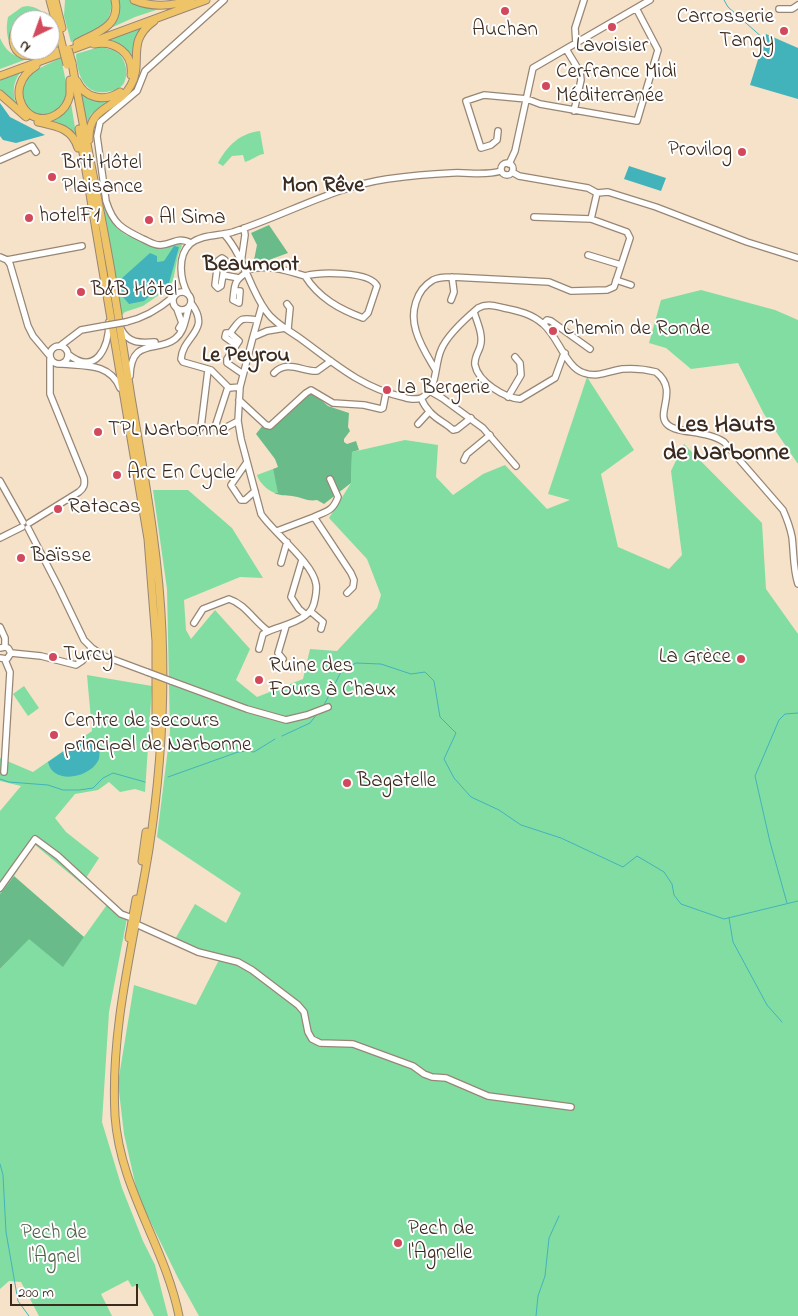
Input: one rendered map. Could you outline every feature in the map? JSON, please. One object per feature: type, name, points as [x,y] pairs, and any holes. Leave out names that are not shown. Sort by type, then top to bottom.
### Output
[{"type":"main road","points":[[71,48],[100,33],[109,25],[115,16],[117,7],[115,0]]},
{"type":"main road","points":[[134,0],[161,6],[191,0]]},
{"type":"main road","points":[[60,52],[196,0]]},
{"type":"main road","points":[[71,48],[206,0]]},
{"type":"main road","points":[[91,160],[89,140],[91,123],[98,114],[123,95],[130,86],[134,75],[138,42],[142,32],[153,22],[174,12]]},
{"type":"main road","points":[[60,26],[91,160],[157,561],[163,663],[157,778],[149,847],[134,921],[113,1046],[111,1082],[113,1125],[126,1183],[169,1289],[175,1316]]},
{"type":"main road","points":[[4,41],[10,47]]},
{"type":"main road","points":[[70,64],[78,84],[86,93],[95,97],[112,97],[120,93],[130,79],[130,62],[126,55],[112,44],[101,43],[71,48]]},
{"type":"main road","points":[[0,74],[39,60]]},
{"type":"main road","points":[[46,60],[29,70],[21,78],[17,92],[18,101],[24,110],[32,116],[42,119],[50,118],[65,108],[70,96],[70,64]]},
{"type":"main road","points":[[70,80],[76,106],[86,177],[148,539],[156,641],[156,724],[153,778],[121,1013],[114,1090],[116,1126],[129,1183],[163,1263],[172,1287],[179,1316]]},
{"type":"main road","points":[[0,94],[24,116],[34,122],[63,128],[70,133],[76,140],[86,177]]},
{"type":"street","points":[[191,243],[186,240],[176,240],[161,245],[154,244],[126,232],[119,226],[109,211],[106,201],[96,136],[100,122],[137,91],[145,71],[224,0]]},
{"type":"street","points":[[576,44],[575,28],[584,0]]},
{"type":"street","points":[[509,164],[516,151],[533,68],[650,0]]},
{"type":"street","points":[[779,9],[792,9],[798,5]]},
{"type":"street","points":[[498,131],[497,140],[491,145],[481,148],[466,101],[484,95],[527,99],[540,104],[574,111],[636,121],[658,50],[636,8]]},
{"type":"street","points":[[566,49],[580,72],[581,80],[574,111]]},
{"type":"street","points":[[0,160],[32,146],[36,152]]},
{"type":"street","points":[[501,171],[503,164],[509,164]]},
{"type":"street","points":[[509,164],[512,167],[512,172]]},
{"type":"street","points":[[501,171],[506,175],[512,172]]},
{"type":"street","points":[[129,388],[131,362],[135,356],[141,350],[150,346],[168,343],[176,339],[184,326],[191,298],[184,288],[182,263],[186,250],[191,243],[203,237],[224,234],[244,228],[358,184],[389,178],[453,173],[494,173],[501,171]]},
{"type":"street","points":[[512,172],[519,176],[588,188],[596,193],[608,192],[656,207],[747,242],[798,258]]},
{"type":"street","points":[[591,219],[596,193]]},
{"type":"street","points":[[435,369],[423,350],[415,329],[413,312],[417,297],[423,288],[440,277],[549,282],[571,291],[588,289],[607,290],[614,287],[630,238],[626,232],[591,219],[534,217]]},
{"type":"street","points":[[241,263],[245,235],[244,228]]},
{"type":"street","points":[[224,234],[267,313],[365,384],[386,393],[410,399],[420,398],[430,391],[433,385],[437,358],[446,340],[474,312],[483,306],[490,305],[519,311],[532,316],[543,324],[550,330],[574,368],[583,373],[597,376],[622,370],[637,369],[656,372],[667,385],[668,393],[664,413],[666,424],[673,428],[714,436],[724,442],[783,510],[789,523],[792,537],[795,575],[798,584]]},
{"type":"street","points":[[7,260],[82,246]]},
{"type":"street","points":[[588,255],[621,265]]},
{"type":"street","points":[[0,257],[7,260],[10,264],[28,326],[33,336],[55,364],[94,367],[106,370],[118,382],[125,399]]},
{"type":"street","points":[[235,291],[236,281],[254,267],[264,267],[305,276],[329,272],[346,274],[374,282],[377,286],[368,313],[363,318],[338,307],[322,297],[310,285],[305,276]]},
{"type":"street","points":[[224,275],[239,278]]},
{"type":"street","points":[[126,323],[163,306],[174,296],[180,287],[182,276]]},
{"type":"street","points":[[452,277],[454,292],[452,300]]},
{"type":"street","points":[[616,280],[631,285]]},
{"type":"street","points":[[118,317],[122,330],[132,342],[158,342],[168,339],[178,330],[182,323],[172,302],[174,296],[183,292],[188,294]]},
{"type":"street","points":[[287,304],[290,308],[287,329]]},
{"type":"street","points":[[38,342],[53,348],[60,346],[81,330],[140,321],[162,309],[175,308],[184,310],[190,305]]},
{"type":"street","points":[[190,305],[198,313],[199,321],[194,333],[181,353],[181,359],[183,362],[211,370],[229,388],[240,388]]},
{"type":"street","points":[[258,649],[261,637],[268,631],[286,626],[308,613],[317,593],[314,577],[302,560],[261,514],[241,438],[238,421],[240,388],[262,305]]},
{"type":"street","points":[[60,346],[74,359],[86,362],[95,359],[106,346],[109,332],[108,308]]},
{"type":"street","points":[[474,312],[482,340],[475,365],[479,375],[501,394],[520,399],[555,378],[565,354]]},
{"type":"street","points":[[243,374],[227,363],[227,359],[239,341],[230,332],[242,319],[258,320]]},
{"type":"street","points":[[543,324],[547,320],[551,321],[590,349]]},
{"type":"street","points":[[50,383],[52,372],[67,359],[70,340],[76,335],[103,327]]},
{"type":"street","points":[[253,337],[267,331],[287,329]]},
{"type":"street","points":[[0,538],[26,525],[78,492],[85,483],[52,400],[50,357],[53,348]]},
{"type":"street","points":[[508,397],[521,374],[520,363],[515,357]]},
{"type":"street","points":[[274,373],[278,369],[285,367],[300,367],[318,371],[331,361]]},
{"type":"street","points":[[197,432],[201,427],[208,370]]},
{"type":"street","points":[[229,388],[216,424],[218,428],[223,429],[238,421]]},
{"type":"street","points":[[239,400],[266,425],[270,426],[311,390],[333,403],[364,405],[380,410],[383,408],[386,393]]},
{"type":"street","points":[[430,391],[470,418],[490,435],[516,466]]},
{"type":"street","points":[[420,398],[429,412],[453,430],[457,430],[470,418]]},
{"type":"street","points":[[418,424],[429,412]]},
{"type":"street","points":[[464,460],[467,454],[490,435]]},
{"type":"street","points":[[246,462],[231,485],[241,500],[245,500],[255,491]]},
{"type":"street","points":[[277,531],[331,510],[338,497],[330,480]]},
{"type":"street","points":[[0,481],[26,525],[59,588],[79,632],[92,648],[104,656],[242,708],[286,720],[328,707]]},
{"type":"street","points":[[314,517],[352,572],[353,587],[347,593]]},
{"type":"street","points":[[281,563],[287,542]]},
{"type":"street","points":[[302,560],[291,597],[299,609],[323,622],[321,629]]},
{"type":"street","points":[[194,623],[203,609],[229,599],[240,604],[252,618],[268,631]]},
{"type":"street","points":[[283,659],[278,654],[286,626]]},
{"type":"street","points":[[0,628],[5,638],[3,648],[10,650],[11,653],[41,656],[76,665],[82,661],[92,648]]},
{"type":"street","points":[[4,772],[10,672],[2,659],[9,658],[11,653]]},
{"type":"street","points":[[0,888],[35,839],[58,856],[121,914],[198,952],[238,962],[252,970],[298,1005],[304,1012],[308,1032],[312,1039],[320,1043],[353,1044],[404,1062],[424,1074],[432,1077],[446,1078],[488,1096],[571,1107]]},
{"type":"green space","points":[[65,0],[111,0],[109,17],[100,28],[71,42],[64,16]]},
{"type":"green space","points":[[118,0],[131,0],[162,8],[113,27],[118,17]]},
{"type":"green space","points":[[22,7],[34,7],[40,10],[18,10]]},
{"type":"green space","points":[[10,16],[10,42],[7,34],[8,17]]},
{"type":"green space","points":[[142,25],[143,28],[134,48],[132,61],[106,39]]},
{"type":"green space","points":[[0,38],[10,52],[10,60],[24,60],[0,69]]},
{"type":"green space","points":[[99,47],[117,52],[125,63],[125,81],[122,86],[115,90],[102,92],[89,88],[84,83],[78,70],[76,54]]},
{"type":"green space","points":[[60,58],[66,87],[63,105],[57,111],[50,114],[34,113],[27,108],[23,101],[23,82],[37,70]]},
{"type":"green space","points":[[20,73],[14,89],[16,105],[0,91],[0,80]]},
{"type":"green space","points":[[79,89],[83,93],[114,98],[91,114],[86,125]]},
{"type":"green space","points":[[71,103],[76,134],[68,127],[48,122],[62,116]]},
{"type":"green space","points":[[260,131],[264,154],[245,162],[243,155],[232,156],[223,166],[218,163],[235,141],[246,134]]},
{"type":"green space","points":[[102,199],[117,228],[126,235],[159,248],[181,243],[182,246],[178,255],[173,281],[166,290],[143,306],[125,312],[122,315]]},
{"type":"green space","name":"Beaumont","points":[[269,225],[288,253],[258,264],[254,260],[257,245],[251,233]]},
{"type":"green space","points":[[701,290],[775,310],[798,320],[798,464],[764,414],[738,363],[691,369],[666,348],[649,343],[661,300]]},
{"type":"green space","points":[[587,377],[634,450],[601,474],[618,547],[669,569],[682,555],[671,471],[684,444],[762,523],[766,589],[798,634],[798,1316],[199,1316],[178,1278],[138,1196],[124,1134],[118,1083],[134,985],[196,1005],[220,958],[174,941],[195,904],[226,923],[241,893],[157,837],[170,732],[167,589],[153,490],[188,490],[232,528],[263,578],[240,577],[184,600],[186,630],[191,639],[215,610],[250,649],[236,680],[257,697],[303,679],[310,649],[337,651],[377,608],[381,595],[367,559],[329,518],[351,483],[352,452],[405,440],[438,445],[436,477],[453,495],[483,474],[505,465],[547,509],[570,500],[548,494]]},
{"type":"green space","points":[[313,393],[328,406],[349,413],[348,427],[350,431],[344,442],[347,444],[356,441],[359,450],[352,452],[351,483],[324,504],[317,500],[274,493],[278,493],[273,469],[278,467],[275,459],[256,434],[263,425],[267,429],[271,429],[309,394]]},
{"type":"green space","points":[[273,469],[279,494],[265,487],[257,475]]},
{"type":"green space","points":[[87,675],[152,686],[145,792],[135,789],[120,792],[109,782],[98,790],[75,794],[55,818],[66,832],[99,858],[82,884],[34,844],[0,894],[0,811],[21,786],[0,781],[0,758],[33,772],[92,731]]},
{"type":"green space","points":[[24,686],[39,708],[28,716],[13,694]]},
{"type":"green space","points":[[14,876],[84,937],[63,967],[29,939],[0,969],[0,894]]},
{"type":"green space","name":"Pech de l'Agnel","points":[[109,902],[128,913],[109,1012],[102,1122],[122,1188],[143,1241],[155,1265],[168,1316],[154,1316],[137,1285],[132,1287],[128,1280],[101,1294],[112,1316],[39,1316],[21,1282],[9,1281],[0,1289],[0,969],[29,938],[63,966]]},
{"type":"water","points":[[766,34],[798,48],[798,99],[750,85]]},
{"type":"water","points":[[0,103],[10,117],[45,135],[16,143],[3,140],[0,136]]},
{"type":"water","points":[[629,166],[666,178],[661,191],[624,179]]},
{"type":"water","points":[[174,246],[179,247],[169,283],[163,290],[153,293],[144,301],[129,304],[123,297],[121,279],[150,253],[157,256],[157,262],[164,261]]},
{"type":"water","points":[[80,740],[94,744],[100,749],[98,761],[87,772],[80,775],[64,776],[57,774],[51,769],[48,762]]},
{"type":"waterway","points":[[724,0],[728,7],[764,39]]},
{"type":"waterway","points":[[323,707],[342,670],[356,663],[381,664],[411,674],[425,672],[434,681],[440,717],[456,733],[444,759],[454,778],[471,797],[499,810],[521,825],[561,838],[623,867],[637,856],[664,872],[672,884],[674,895],[681,904],[724,919],[798,901]]},
{"type":"waterway","points":[[787,903],[770,842],[755,776],[779,720],[785,714],[798,713]]},
{"type":"waterway","points":[[282,736],[310,723],[317,714]]},
{"type":"waterway","points":[[168,777],[238,752],[254,752],[275,739]]},
{"type":"waterway","points":[[0,779],[9,782],[48,785],[63,790],[93,788],[103,778],[113,773],[145,782]]},
{"type":"waterway","points":[[729,918],[733,942],[767,1005],[782,1022]]},
{"type":"waterway","points":[[0,1164],[3,1175],[6,1232],[18,1301],[29,1316]]},
{"type":"waterway","points":[[536,1316],[538,1296],[545,1276],[549,1238],[559,1216]]},
{"type":"place","name":"Auchan","points":[[505,11]]},
{"type":"place","name":"Lavoisier","points":[[612,27]]},
{"type":"place","name":"Carrosserie Tangy","points":[[784,31]]},
{"type":"place","name":"Cerfrance Midi Méditerranée","points":[[546,86]]},
{"type":"place","name":"Provilog","points":[[742,152]]},
{"type":"place","name":"Brit Hôtel Plaisance","points":[[52,177]]},
{"type":"place","name":"hotelF1","points":[[29,218]]},
{"type":"place","name":"Al Sima","points":[[149,220]]},
{"type":"place","name":"B&B Hôtel","points":[[81,292]]},
{"type":"place","name":"Chemin de Ronde","points":[[553,331]]},
{"type":"place","name":"La Bergerie","points":[[387,390]]},
{"type":"place","name":"TPL Narbonne","points":[[98,432]]},
{"type":"place","name":"Arc En Cycle","points":[[117,475]]},
{"type":"place","name":"Ratacas","points":[[58,509]]},
{"type":"place","name":"Baïsse","points":[[21,558]]},
{"type":"place","name":"Turcy","points":[[53,657]]},
{"type":"place","name":"La Grèce","points":[[741,659]]},
{"type":"place","name":"Ruine des Fours à Chaux","points":[[259,680]]},
{"type":"place","name":"Centre de secours principal de Narbonne","points":[[54,735]]},
{"type":"place","name":"Bagatelle","points":[[347,783]]},
{"type":"place","name":"Pech de l'Agnelle","points":[[398,1243]]},
{"type":"district","name":"Mon Rêve","points":[[323,187]]},
{"type":"district","name":"Beaumont","points":[[251,266]]},
{"type":"district","name":"Le Peyrou","points":[[246,357]]},
{"type":"district","name":"Les Hauts de Narbonne","points":[[726,441]]}]
